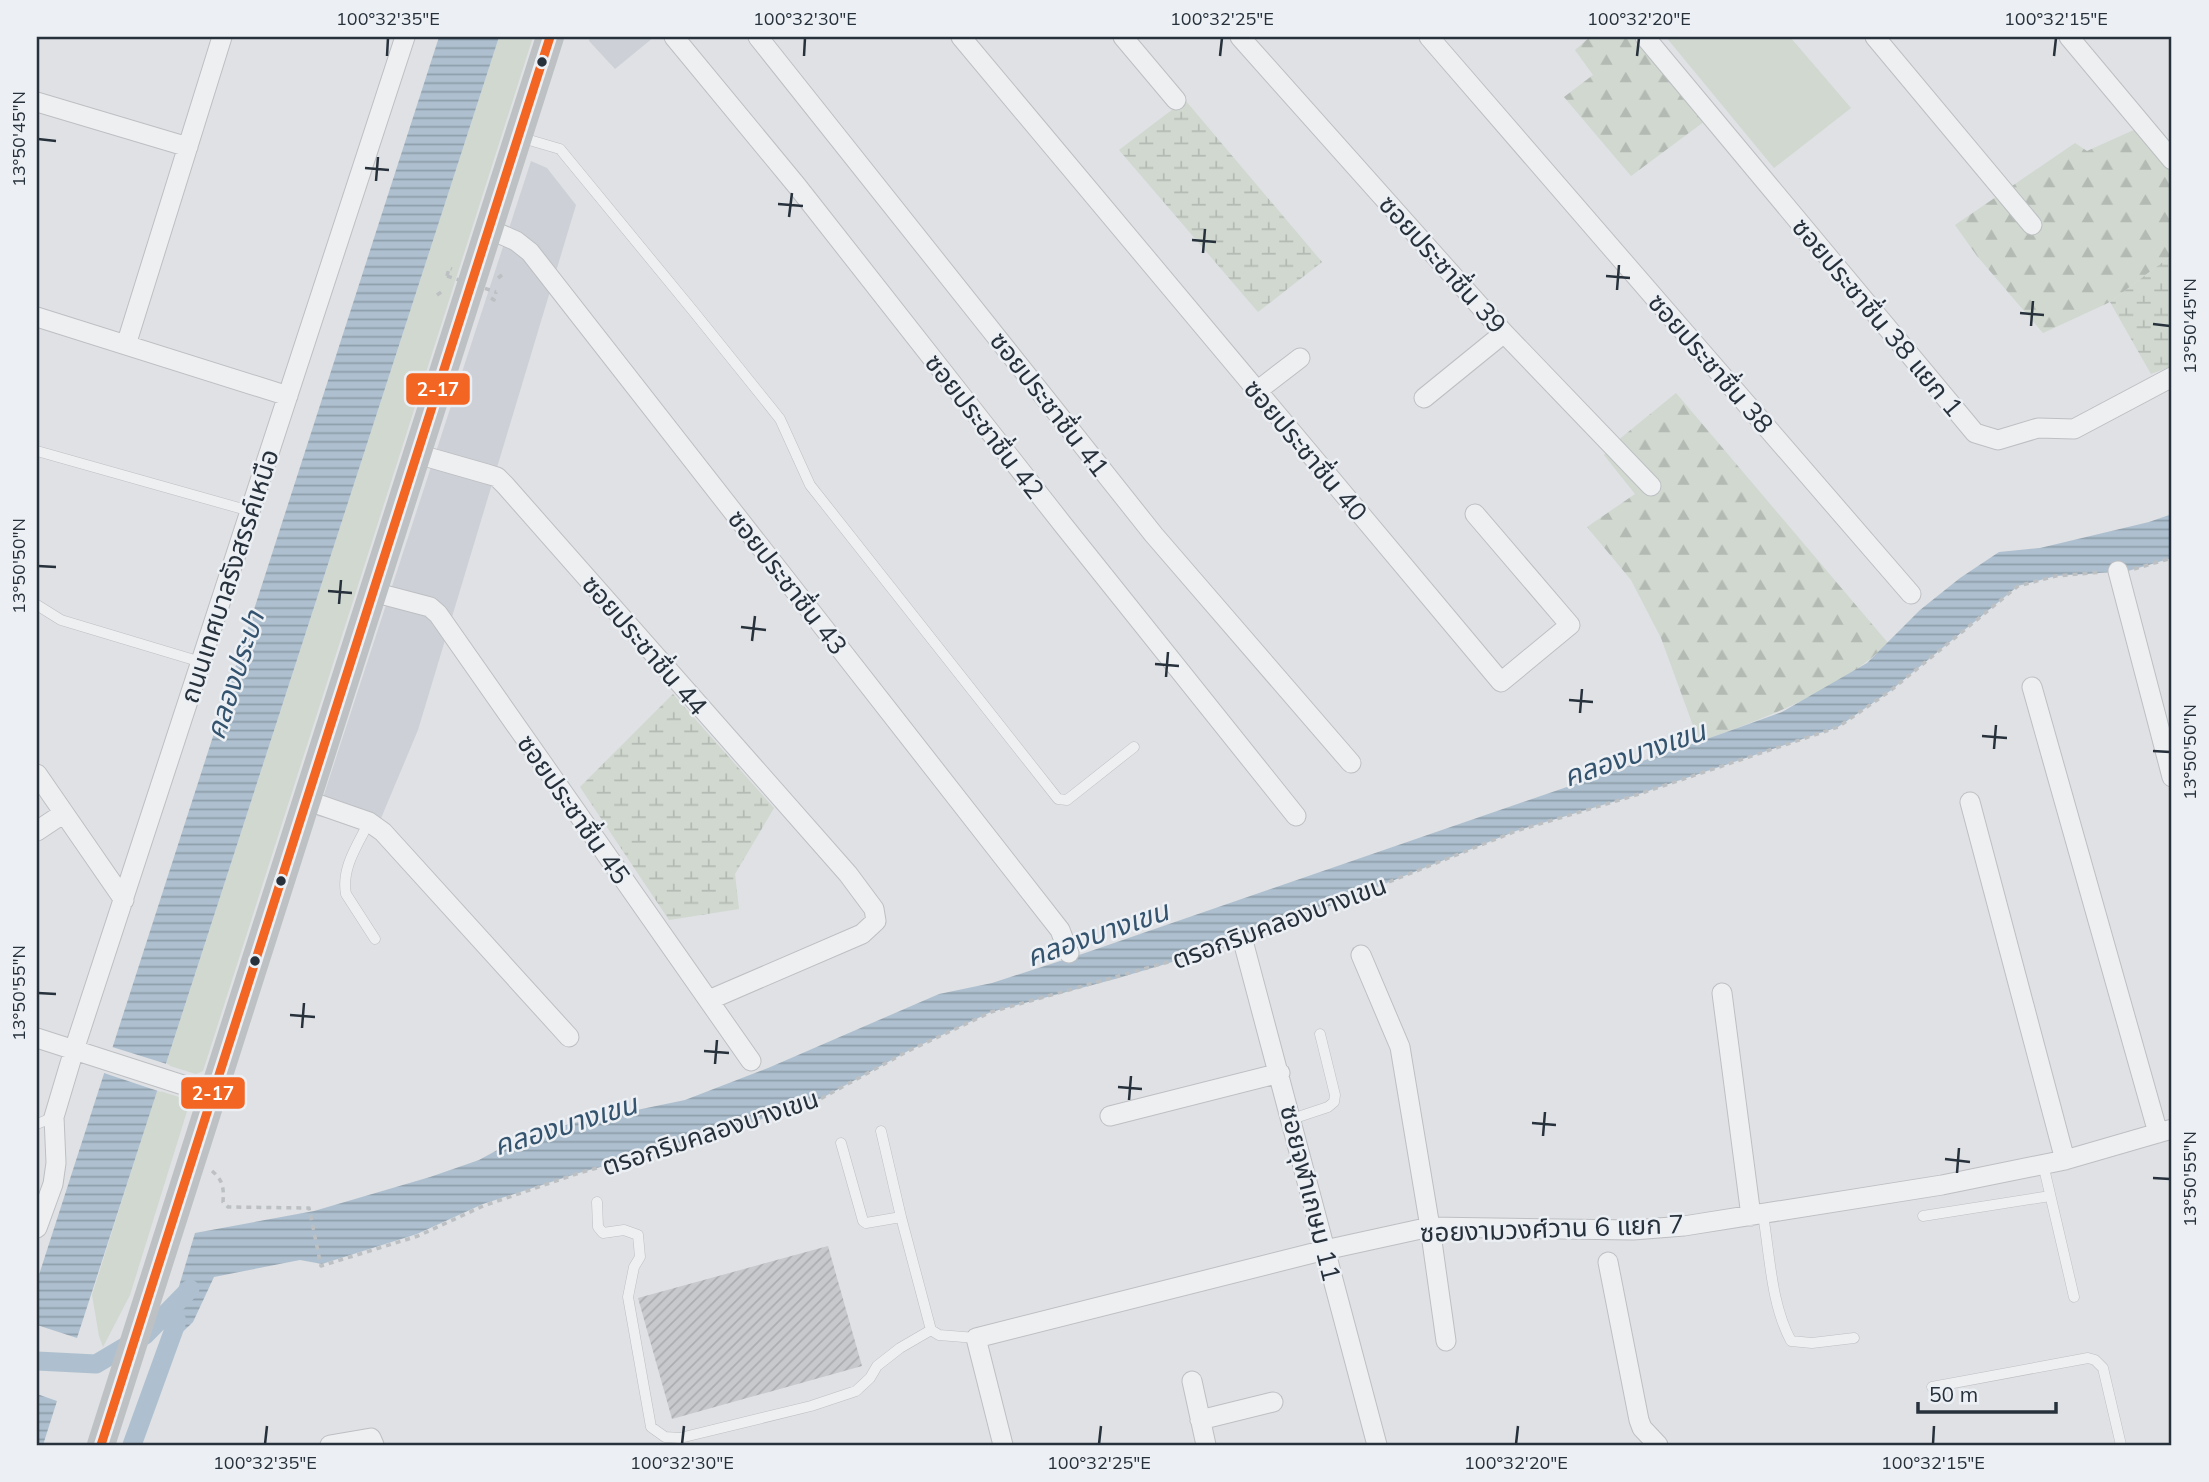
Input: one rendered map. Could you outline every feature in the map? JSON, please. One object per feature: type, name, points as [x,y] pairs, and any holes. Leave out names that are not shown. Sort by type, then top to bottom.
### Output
[{"type":"main road","points":[[101,1445],[550,37]]},
{"type":"street","points":[[126,345],[222,37]]},
{"type":"street","name":"ถนนเทศบาลรังสรรค์เหนือ","points":[[37,1228],[54,1173],[46,1121],[81,1053],[124,900],[405,37]]},
{"type":"street","name":"ซอยประชาชื่น 42","points":[[674,37],[797,186],[1072,537],[1296,816]]},
{"type":"street","name":"ซอยประชาชื่น 41","points":[[758,37],[1154,535],[1351,763]]},
{"type":"street","name":"ซอยประชาชื่น 40","points":[[961,37],[1501,682],[1570,625],[1475,514]]},
{"type":"street","points":[[1123,37],[1176,100]]},
{"type":"street","name":"ซอยประชาชื่น 39","points":[[1240,37],[1504,333],[1651,486]]},
{"type":"street","name":"ซอยประชาชื่น 38","points":[[1429,37],[1912,594]]},
{"type":"street","name":"ซอยประชาชื่น 38 แยก 1","points":[[1645,37],[1975,433],[1997,440],[2038,428],[2074,429],[2172,377]]},
{"type":"street","points":[[2068,37],[2172,160]]},
{"type":"street","points":[[1884,40],[2032,225]]},
{"type":"street","points":[[37,102],[188,147]]},
{"type":"street","name":"ซอยประชาชื่น 43","points":[[489,229],[516,240],[530,252],[1060,930],[1069,953]]},
{"type":"street","points":[[37,317],[288,396]]},
{"type":"street","points":[[1424,398],[1504,333]]},
{"type":"street","points":[[1257,391],[1300,358]]},
{"type":"street","name":"ซอยประชาชื่น 44","points":[[417,454],[497,477],[848,874],[874,909],[876,921],[862,934],[709,1000]]},
{"type":"street","points":[[2118,571],[2172,777]]},
{"type":"street","name":"ซอยประชาชื่น 45","points":[[373,592],[430,607],[438,614],[751,1061]]},
{"type":"street","points":[[2032,687],[2165,1131]]},
{"type":"street","points":[[37,774],[124,900]]},
{"type":"street","points":[[306,800],[369,822],[383,832],[569,1037]]},
{"type":"street","points":[[1970,802],[2066,1160]]},
{"type":"street","points":[[37,831],[64,813]]},
{"type":"street","name":"ซอยจุฬาเกษม 11","points":[[1243,941],[1377,1445]]},
{"type":"street","points":[[1361,955],[1400,1047],[1446,1341]]},
{"type":"street","points":[[1722,993],[1757,1216]]},
{"type":"street","points":[[37,1038],[211,1094]]},
{"type":"street","points":[[1110,1116],[1280,1073]]},
{"type":"street","name":"ซอยงามวงศ์วาน 6 แยก 7","points":[[976,1338],[1325,1250],[1430,1227],[1633,1230],[1684,1226],[1942,1185],[2066,1160],[2165,1131]]},
{"type":"street","points":[[1608,1262],[1639,1420],[1642,1428],[1658,1445]]},
{"type":"street","points":[[976,1338],[1003,1445]]},
{"type":"street","points":[[1192,1381],[1206,1445]]},
{"type":"street","points":[[1200,1420],[1273,1402]]},
{"type":"street","points":[[330,1445],[364,1438],[371,1438],[374,1445]]},
{"type":"lane","points":[[519,136],[560,149],[703,322],[780,419],[813,489],[1058,799],[1067,800],[1135,747]]},
{"type":"lane","points":[[37,451],[250,511]]},
{"type":"lane","points":[[37,605],[61,620],[201,662]]},
{"type":"lane","points":[[369,822],[346,870],[344,887],[375,939]]},
{"type":"lane","points":[[1292,1119],[1328,1107],[1334,1102],[1335,1095],[1320,1034]]},
{"type":"lane","points":[[881,1131],[931,1330],[939,1335],[976,1338]]},
{"type":"lane","points":[[841,1143],[863,1221],[866,1223],[901,1217]]},
{"type":"lane","points":[[2043,1164],[2074,1297]]},
{"type":"lane","points":[[1923,1216],[2050,1196]]},
{"type":"lane","points":[[597,1202],[598,1227],[603,1233],[624,1230],[638,1235],[640,1257],[629,1284],[628,1297],[651,1427],[665,1437],[680,1438],[811,1406],[856,1391],[870,1378],[877,1366],[900,1348],[931,1330]]},
{"type":"lane","points":[[1757,1216],[1783,1326],[1791,1341],[1812,1343],[1854,1338]]},
{"type":"lane","points":[[1932,1387],[2088,1358],[2095,1360],[2103,1368],[2121,1445]]},
{"type":"path","points":[[447,276],[496,292]]},
{"type":"path","name":"ตรอกริมคลองบางเขน","points":[[212,1171],[220,1178],[224,1188],[223,1202],[228,1207],[309,1208],[321,1266],[418,1236],[483,1206],[579,1173],[719,1134],[822,1098],[908,1051],[992,1012],[1243,941],[1516,831],[1633,796],[1838,727],[1890,691],[2018,586],[2056,576],[2127,571],[2172,558]]},
{"type":"shaded area","points":[[590,37],[654,37],[615,69],[589,41]]},
{"type":"shaded area","points":[[531,161],[547,168],[576,205],[418,730],[374,835],[336,820],[317,816]]},
{"type":"green space","points":[[499,37],[533,37],[203,1071],[196,1074],[167,1065],[167,1061]]},
{"type":"green space","points":[[1590,37],[1635,37],[1705,121],[1631,176],[1564,97],[1593,75],[1575,50]]},
{"type":"green space","points":[[1666,37],[1790,37],[1851,108],[1774,168]]},
{"type":"green space","points":[[1185,100],[1322,262],[1258,312],[1119,150]]},
{"type":"green space","points":[[2136,129],[2172,170],[2172,255],[2110,302],[2043,333],[1977,256],[1955,225],[2075,143],[2087,151]]},
{"type":"green space","points":[[2172,255],[2172,366],[2151,374],[2110,302]]},
{"type":"green space","points":[[1676,393],[1888,643],[1868,661],[1823,690],[1775,713],[1699,742],[1661,638],[1631,580],[1587,527],[1635,494],[1604,455]]},
{"type":"green space","points":[[673,694],[774,808],[735,874],[739,909],[669,920],[580,787]]},
{"type":"green space","points":[[157,1090],[188,1100],[188,1108],[130,1295],[103,1347],[92,1295]]},
{"type":"water","name":"คลองประปา","points":[[439,37],[499,37],[77,1338],[37,1325],[37,1281]]},
{"type":"water","points":[[2172,514],[2172,558],[2128,571],[2056,576],[2018,586],[1890,691],[1838,727],[1633,796],[1516,831],[1243,941],[991,1012],[908,1051],[822,1098],[719,1134],[579,1173],[483,1204],[417,1234],[322,1264],[300,1260],[214,1277],[193,1322],[158,1356],[195,1233],[314,1211],[430,1177],[569,1124],[685,1100],[768,1068],[939,994],[992,983],[1085,953],[1782,712],[1867,663],[1920,610],[1960,578],[1999,552],[2040,548]]},
{"type":"water","points":[[37,1394],[57,1401],[43,1445],[37,1445]]},
{"type":"pier","points":[[109,1046],[170,1065],[161,1092],[101,1072]]},
{"type":"building","points":[[828,1246],[862,1366],[672,1419],[638,1298]]},
{"type":"waterway","name":"คลองบางเขน","points":[[37,1361],[96,1364],[145,1335],[190,1289]]},
{"type":"waterway","points":[[132,1445],[177,1321]]},
{"type":"transit line","name":"2-17","points":[[101,1445],[550,37]]}]
